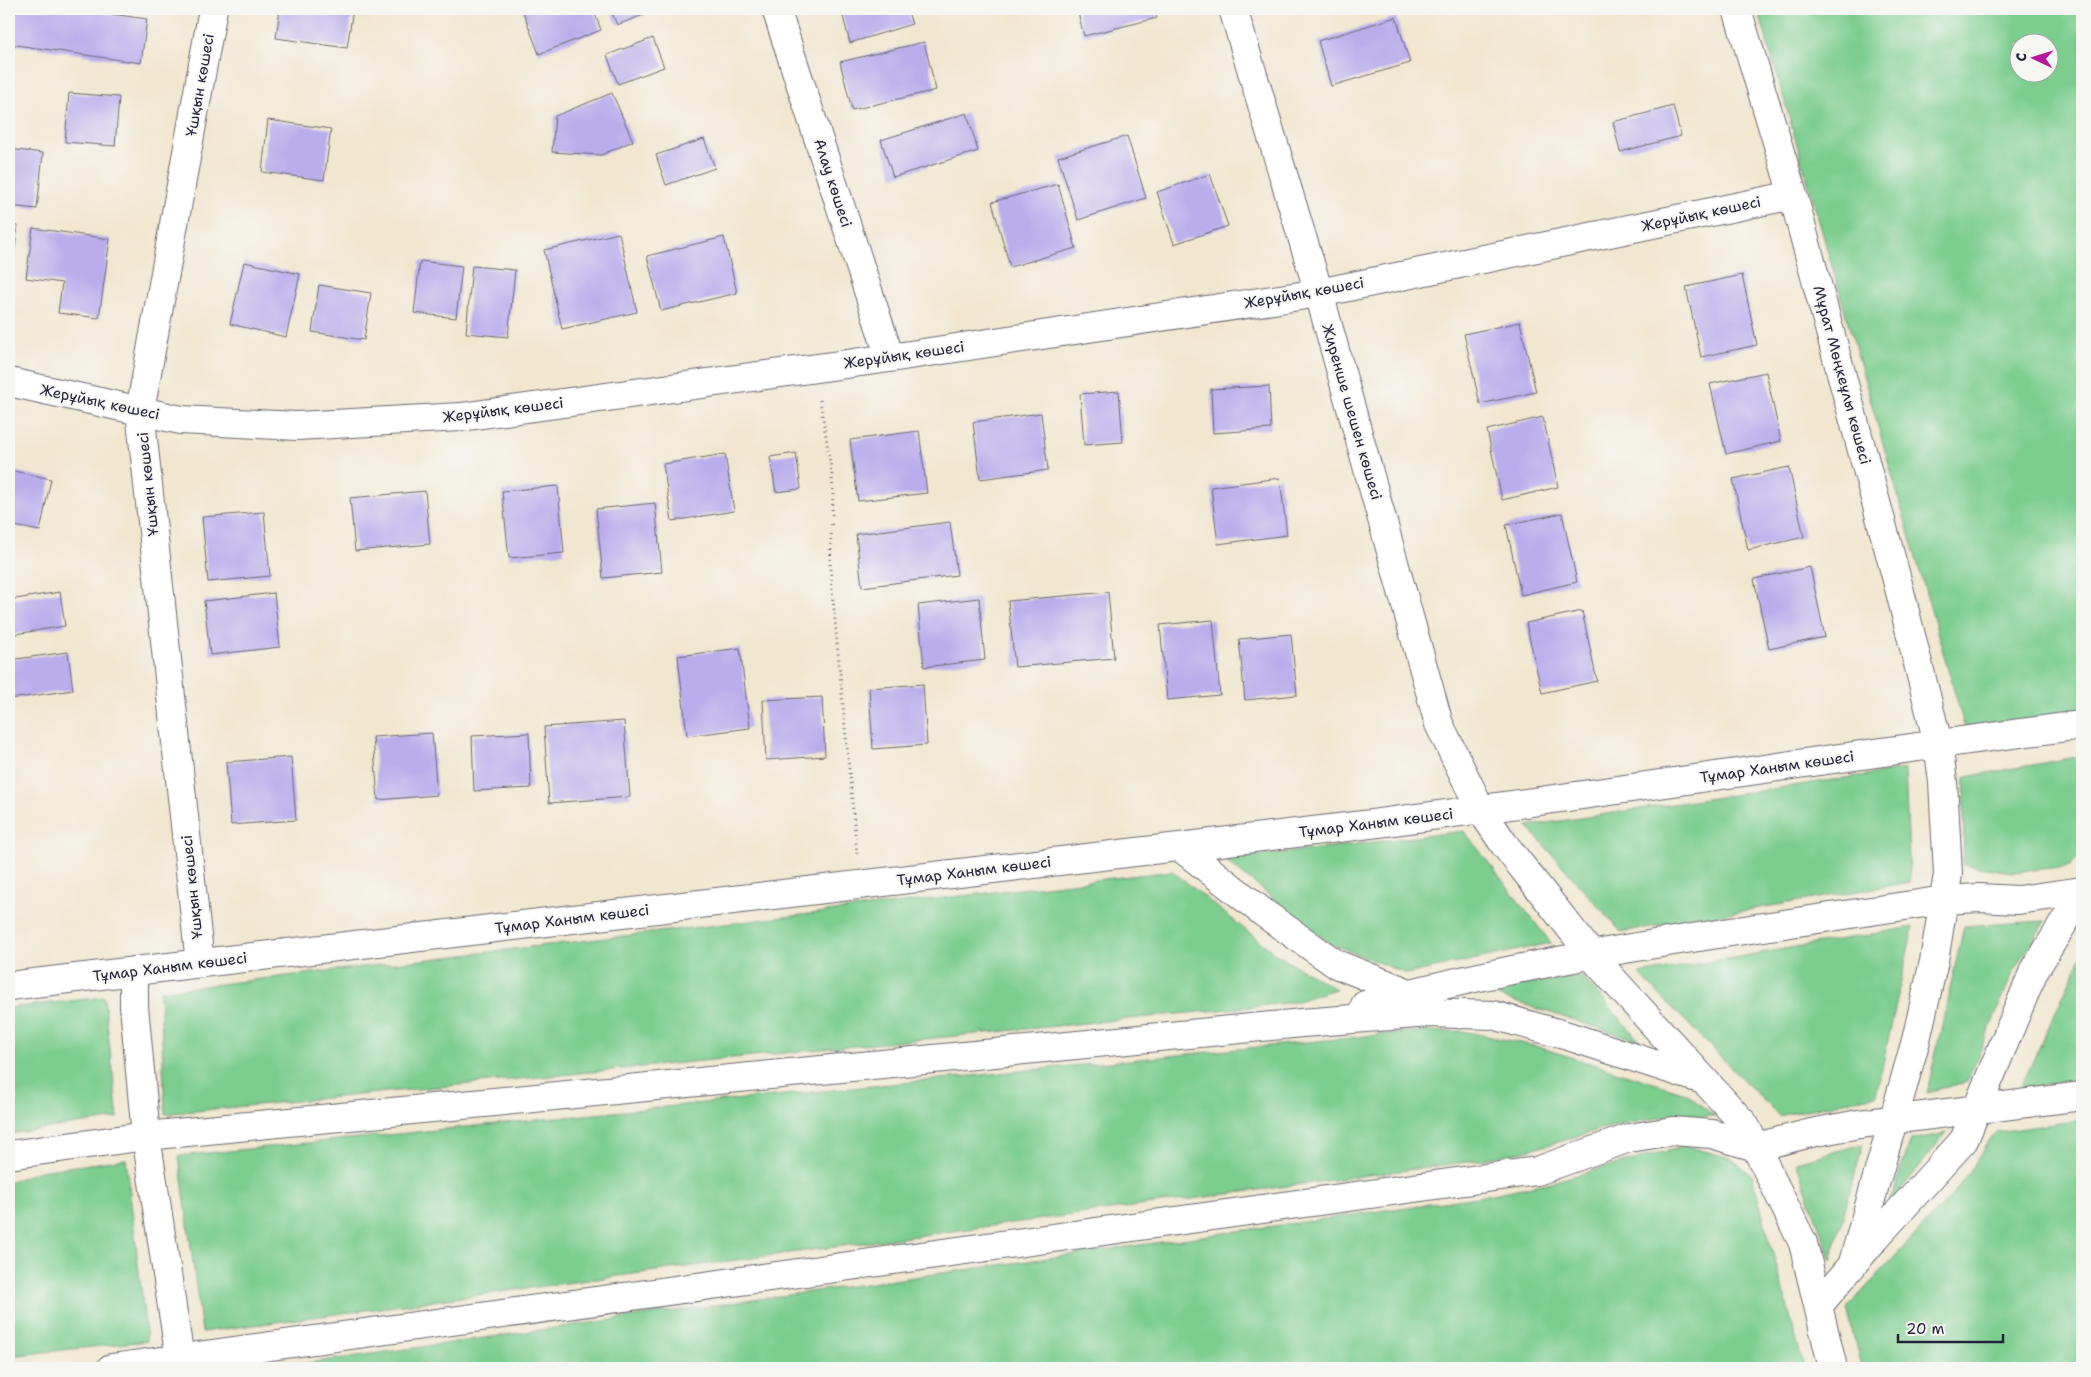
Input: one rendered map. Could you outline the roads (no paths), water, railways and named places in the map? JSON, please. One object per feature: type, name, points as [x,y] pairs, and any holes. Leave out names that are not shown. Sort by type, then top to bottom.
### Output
[{"type":"street","name":"Ұшқын көшесі","points":[[200,964],[140,411],[213,9]]},
{"type":"street","name":"Алау көшесі","points":[[776,9],[890,358]]},
{"type":"street","name":"Жиренше шешен көшесі","points":[[1233,9],[1318,293],[1440,724],[1481,810],[1504,844],[1590,954],[1745,1126],[1803,1243],[1833,1368]]},
{"type":"street","name":"Мұрат Мөңкеұлы көшесі","points":[[1737,9],[1793,196],[1897,580],[1938,743],[1943,782],[1948,874],[1934,961],[1894,1119],[1852,1266]]},
{"type":"street","name":"Жерұйық көшесі","points":[[9,382],[181,420],[297,426],[461,417],[890,358],[1318,293],[1793,196]]},
{"type":"street","name":"Тұмар Ханым көшесі","points":[[9,986],[1481,810],[1938,743],[2082,725]]},
{"type":"street","points":[[1180,846],[1265,914],[1336,964],[1407,994],[1568,1036],[1703,1080]]},
{"type":"street","points":[[1302,1023],[1407,994],[1590,954],[1944,900],[1979,898],[2018,900],[2082,892]]},
{"type":"street","points":[[1818,1306],[1964,1140],[2033,973],[2082,892]]},
{"type":"street","points":[[134,971],[134,1006],[146,1136],[182,1364]]},
{"type":"street","points":[[16,1156],[146,1136],[1302,1023],[1429,1013],[1492,1015]]},
{"type":"street","points":[[111,1368],[182,1364],[1537,1171],[1629,1138],[1673,1131],[1712,1134],[1756,1146],[1811,1133],[1894,1119],[1976,1111],[2082,1096]]}]
